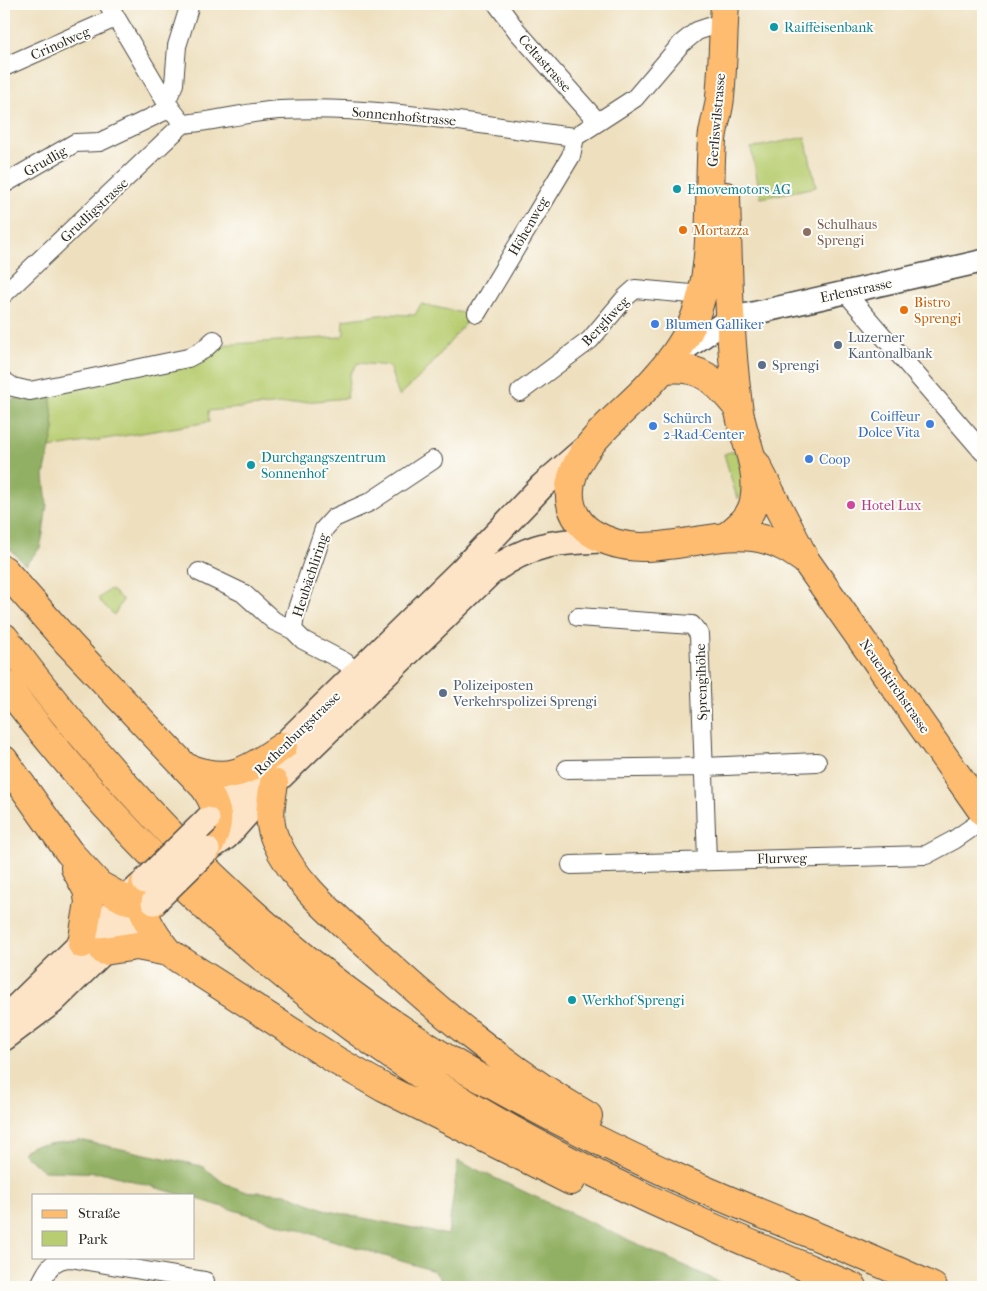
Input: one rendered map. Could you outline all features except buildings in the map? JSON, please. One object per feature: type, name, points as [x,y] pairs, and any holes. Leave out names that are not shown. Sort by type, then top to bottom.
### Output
[{"type":"main road","name":"Gerliswilstrasse","points":[[606,540],[581,524],[573,512],[570,482],[588,446],[667,364],[694,321],[705,282],[712,140],[720,98],[724,13]]},
{"type":"main road","points":[[720,98],[725,145],[729,319],[738,408],[753,458],[756,480],[754,501],[750,514],[743,523],[727,536]]},
{"type":"main road","points":[[667,364],[704,374],[721,388],[738,408]]},
{"type":"main road","name":"Rothenburgstrasse","points":[[4,1038],[45,1009],[93,947],[142,896],[215,829],[274,783],[461,571],[542,486],[588,446]]},
{"type":"main road","points":[[753,458],[806,561]]},
{"type":"main road","points":[[606,540],[629,545],[676,546],[727,536],[765,539],[779,544],[806,561]]},
{"type":"main road","name":"Rothenburgstrasse","points":[[215,829],[283,746],[510,558],[533,548],[554,543],[606,540]]},
{"type":"main road","name":"Neuenkirchstrasse","points":[[806,561],[983,812]]},
{"type":"main road","points":[[4,570],[69,644],[205,788],[215,829]]},
{"type":"main road","points":[[4,636],[36,679],[109,766],[184,847],[276,934],[401,1029],[471,1073],[582,1131],[682,1180],[866,1256],[933,1287]]},
{"type":"main road","points":[[4,682],[88,784],[163,868],[222,924],[294,985],[386,1052],[474,1108],[571,1162],[686,1217],[854,1287]]},
{"type":"main road","points":[[188,768],[207,775],[237,774],[252,767],[283,746]]},
{"type":"main road","points":[[4,760],[70,852],[104,889],[142,896],[154,934],[168,952],[284,1028],[384,1088],[566,1179],[686,1217]]},
{"type":"main road","points":[[274,783],[270,814],[272,832],[282,853],[300,879],[388,965],[488,1050],[544,1089],[615,1131],[666,1157],[824,1228],[866,1256]]},
{"type":"main road","points":[[70,852],[88,896],[87,923],[93,947],[137,946],[168,952]]},
{"type":"main road","name":"Rothenburgstrasse","points":[[4,1019],[93,947]]},
{"type":"street","points":[[168,105],[174,84],[177,46],[190,4]]},
{"type":"street","name":"Celtastrasse","points":[[497,4],[517,31],[597,121]]},
{"type":"street","points":[[112,11],[168,105],[183,124]]},
{"type":"street","name":"Crinolweg","points":[[4,67],[112,11]]},
{"type":"street","points":[[575,137],[634,98],[682,44],[697,31],[724,13]]},
{"type":"street","name":"Grudlig","points":[[4,184],[75,143],[100,142],[168,105]]},
{"type":"street","name":"Sonnenhofstrasse","points":[[183,124],[278,110],[325,110],[406,113],[575,137]]},
{"type":"street","name":"Grudligstrasse","points":[[4,294],[183,124]]},
{"type":"street","name":"Höhenweg","points":[[477,313],[571,156],[575,137]]},
{"type":"street","name":"Erlenstrasse","points":[[729,319],[983,261]]},
{"type":"street","name":"Bergliweg","points":[[520,392],[590,340],[635,289],[702,295]]},
{"type":"street","points":[[846,293],[983,452]]},
{"type":"street","points":[[667,364],[729,319]]},
{"type":"street","points":[[4,381],[13,387],[30,391],[188,358],[203,350],[214,340]]},
{"type":"street","name":"Heubächliring","points":[[293,630],[295,615],[324,529],[334,518],[370,502],[433,460]]},
{"type":"street","name":"Heubächliring","points":[[199,572],[243,593],[274,621],[293,630],[303,640],[345,662],[365,680]]},
{"type":"street","name":"Sprengihöhe","points":[[578,617],[692,625],[699,634],[707,860]]},
{"type":"street","points":[[567,769],[816,762]]},
{"type":"street","name":"Flurweg","points":[[571,865],[926,855],[954,840],[983,820]]},
{"type":"street","points":[[39,1287],[54,1262],[70,1258],[205,1281]]},
{"type":"green space","points":[[805,137],[816,187],[761,198],[751,148]]},
{"type":"green space","points":[[421,304],[472,315],[427,370],[399,396],[389,366],[358,363],[350,374],[347,398],[208,411],[209,422],[50,448],[54,429],[50,392],[217,345],[340,337],[344,334],[343,320],[387,314],[415,315]]},
{"type":"green space","points":[[50,392],[54,429],[44,476],[47,504],[43,534],[40,548],[25,565],[4,542],[4,401]]},
{"type":"green space","points":[[734,451],[738,457],[745,486],[739,498],[737,498],[724,454]]},
{"type":"green space","points":[[110,589],[123,600],[114,615],[98,599]]},
{"type":"green space","points":[[79,1140],[202,1166],[224,1183],[243,1191],[286,1194],[329,1211],[448,1235],[458,1161],[730,1287],[446,1287],[434,1271],[195,1198],[195,1194],[178,1194],[105,1173],[44,1171],[22,1153],[31,1146]]},
{"type":"place","name":"Raiffeisenbank","points":[[774,27]]},
{"type":"place","name":"Emovemotors AG","points":[[677,189]]},
{"type":"place","name":"Mortazza","points":[[683,230]]},
{"type":"place","name":"Schulhaus Sprengi","points":[[807,232]]},
{"type":"place","name":"Bistro Sprengi","points":[[904,310]]},
{"type":"place","name":"Blumen Galliker","points":[[655,324]]},
{"type":"place","name":"Luzerner Kantonalbank","points":[[838,345]]},
{"type":"place","name":"Sprengi","points":[[762,365]]},
{"type":"place","name":"Coiffeur Dolce Vita","points":[[930,424]]},
{"type":"place","name":"Schürch 2-Rad-Center","points":[[653,426]]},
{"type":"place","name":"Coop","points":[[809,459]]},
{"type":"place","name":"Durchgangszentrum Sonnenhof","points":[[251,465]]},
{"type":"place","name":"Hotel Lux","points":[[851,505]]},
{"type":"place","name":"Polizeiposten Verkehrspolizei Sprengi","points":[[443,693]]},
{"type":"place","name":"Werkhof Sprengi","points":[[572,1000]]}]
